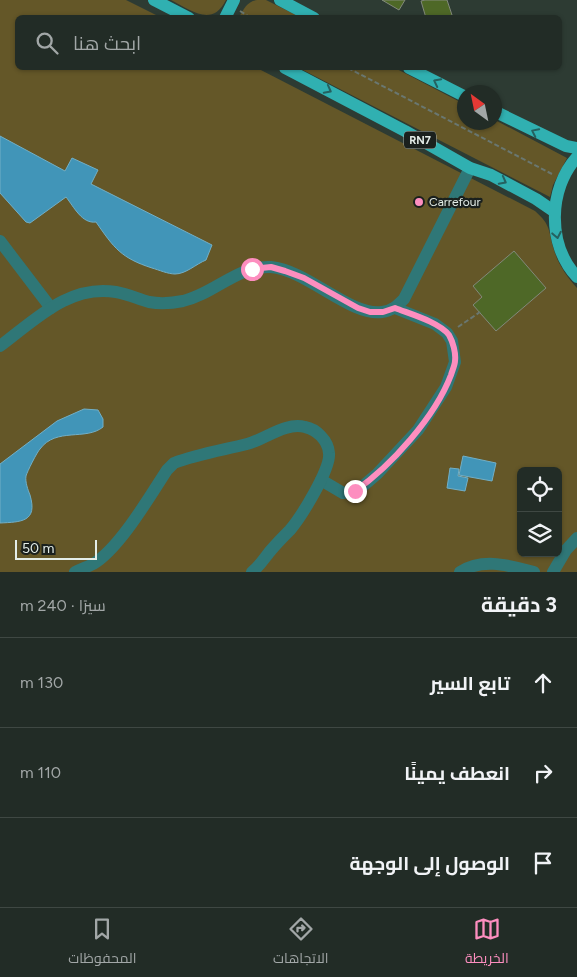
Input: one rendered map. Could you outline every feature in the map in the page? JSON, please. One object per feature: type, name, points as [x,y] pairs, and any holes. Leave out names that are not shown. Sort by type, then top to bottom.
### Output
[{"type":"main road","points":[[154,0],[183,15]]},
{"type":"main road","points":[[226,15],[234,0]]},
{"type":"main road","points":[[280,0],[308,15]]},
{"type":"main road","name":"RN7","points":[[289,70],[405,131],[470,168],[491,175],[536,199],[555,212]]},
{"type":"main road","points":[[413,70],[457,92]]},
{"type":"main road","points":[[502,115],[566,146],[577,148]]},
{"type":"main road","points":[[577,157],[566,172],[561,184],[555,212],[555,229],[559,245],[565,260],[577,277]]},
{"type":"street","points":[[0,346],[66,298],[80,293],[116,292],[150,302],[182,301],[201,296],[234,276],[252,269],[271,267],[304,278],[358,308],[370,312],[383,312],[395,308],[404,299],[470,168]]},
{"type":"street","points":[[0,241],[51,308]]},
{"type":"street","points":[[321,480],[343,493],[355,491],[377,474],[413,436],[446,387],[456,362],[452,341],[447,333],[434,324],[395,308]]},
{"type":"street","points":[[75,572],[94,564],[110,549],[174,463],[249,443],[289,427],[304,426],[316,431],[322,437],[330,452],[328,463],[321,480],[290,530],[252,572]]},
{"type":"street","points":[[553,572],[566,550],[577,538]]},
{"type":"street","points":[[460,572],[476,565],[487,563],[502,564],[534,572]]},
{"type":"path","points":[[352,70],[554,175]]},
{"type":"path","points":[[447,333],[480,312]]},
{"type":"shaded area","points":[[0,0],[126,0],[156,15],[15,15],[15,70],[261,70],[535,211],[549,229],[558,260],[566,275],[577,288],[577,572],[0,572]]},
{"type":"shaded area","points":[[171,0],[226,0],[214,13],[208,15],[194,12]]},
{"type":"shaded area","points":[[266,0],[296,15],[240,15],[244,8],[254,1]]},
{"type":"shaded area","points":[[303,70],[399,70],[457,100],[457,130],[502,130],[502,124],[567,158],[553,185],[550,197]]},
{"type":"water","points":[[0,136],[65,171],[72,158],[98,170],[91,184],[212,245],[206,260],[179,274],[166,273],[141,264],[119,251],[96,222],[82,218],[66,197],[30,223],[26,222],[0,193]]},
{"type":"water","points":[[84,409],[98,410],[103,419],[103,427],[88,433],[54,438],[47,442],[40,449],[26,476],[32,504],[30,515],[21,521],[0,523],[0,464],[57,421]]},
{"type":"water","points":[[463,456],[496,463],[492,481],[459,475]]},
{"type":"water","points":[[450,468],[459,469],[458,476],[468,478],[465,491],[447,488]]},
{"type":"building","points":[[382,0],[405,0],[399,10]]},
{"type":"building","points":[[447,0],[452,15],[425,15],[421,1]]},
{"type":"building","points":[[514,251],[546,288],[496,331],[473,305],[482,297],[473,286]]},
{"type":"place","name":"Carrefour","points":[[419,202]]},
{"type":"route","points":[[252,269],[271,267],[285,271],[304,278],[358,308],[370,312],[383,312],[395,308],[441,328],[452,341],[456,362],[446,387],[432,410],[408,442],[377,474],[355,491]]}]
